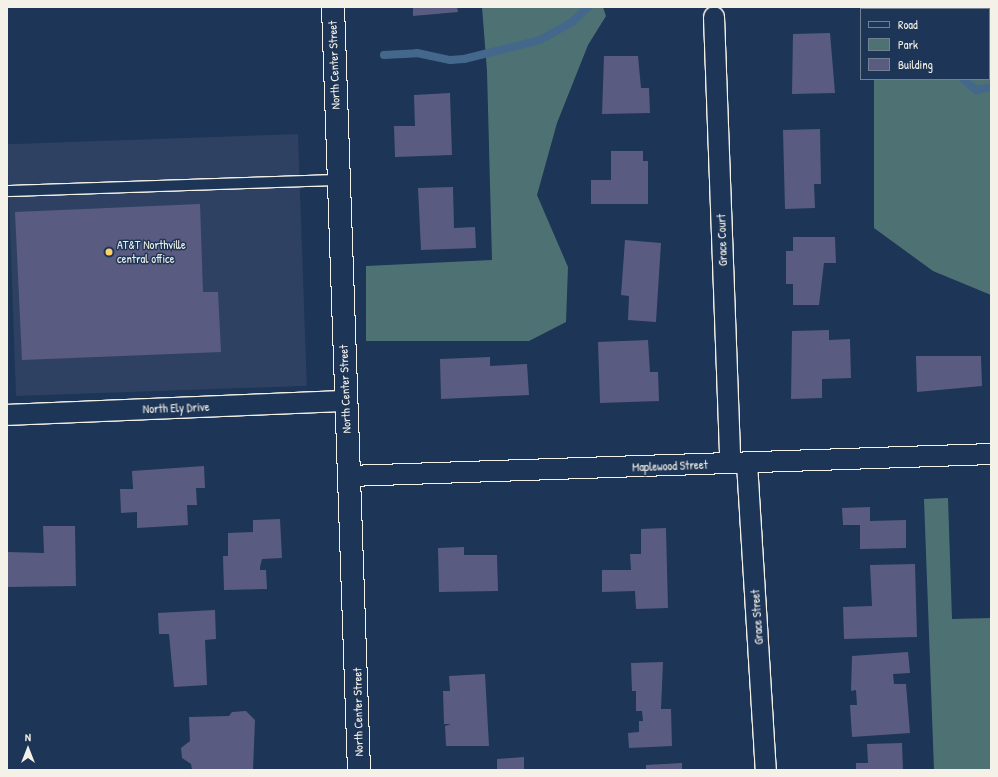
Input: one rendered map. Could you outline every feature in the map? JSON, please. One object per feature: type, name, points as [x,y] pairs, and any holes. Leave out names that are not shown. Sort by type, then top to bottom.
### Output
[{"type":"street","name":"North Center Street","points":[[333,7],[359,770]]},
{"type":"street","name":"Grace Court","points":[[714,17],[739,463]]},
{"type":"street","name":"North Ely Drive","points":[[7,415],[346,401]]},
{"type":"street","name":"Maplewood Street","points":[[349,476],[991,454]]},
{"type":"street","name":"Grace Street","points":[[739,463],[766,770]]},
{"type":"lane","points":[[7,191],[338,180]]},
{"type":"shaded area","points":[[298,134],[307,386],[16,396],[7,144]]},
{"type":"green space","points":[[482,7],[603,7],[606,16],[588,45],[557,123],[537,195],[568,267],[566,322],[529,341],[366,341],[366,266],[492,260],[487,71]]},
{"type":"green space","points":[[872,7],[991,7],[991,295],[933,271],[874,228],[874,80],[990,80],[990,8]]},
{"type":"green space","points":[[948,498],[952,619],[991,618],[991,770],[934,770],[924,499]]},
{"type":"building","points":[[413,7],[457,7],[458,12],[413,16]]},
{"type":"building","points":[[830,33],[835,93],[792,94],[793,34]]},
{"type":"building","points":[[604,56],[638,56],[641,88],[649,88],[650,113],[602,114]]},
{"type":"building","points":[[450,93],[452,155],[395,157],[394,126],[415,126],[414,95]]},
{"type":"building","points":[[820,129],[821,184],[814,184],[815,208],[785,209],[783,130]]},
{"type":"building","points":[[611,151],[643,151],[643,161],[648,161],[648,204],[591,204],[591,180],[611,180]]},
{"type":"building","points":[[453,187],[454,228],[475,227],[476,248],[421,250],[418,188]]},
{"type":"building","name":"AT&T Northville central office","points":[[200,204],[203,292],[218,292],[221,352],[22,360],[15,212]]},
{"type":"building","points":[[793,237],[835,237],[836,263],[824,263],[819,305],[793,305],[793,284],[786,284],[786,251],[793,251]]},
{"type":"building","points":[[625,240],[661,243],[656,322],[628,320],[629,296],[621,295]]},
{"type":"building","points":[[829,330],[829,340],[850,339],[851,378],[822,379],[822,398],[791,399],[792,331]]},
{"type":"building","points":[[648,340],[650,372],[658,372],[659,401],[600,403],[598,342]]},
{"type":"building","points":[[916,356],[981,356],[982,386],[917,392]]},
{"type":"building","points":[[490,357],[490,366],[527,364],[529,395],[441,399],[440,359]]},
{"type":"building","points":[[204,466],[205,488],[196,488],[197,505],[187,505],[188,525],[137,528],[137,512],[121,513],[120,489],[133,489],[132,471]]},
{"type":"building","points":[[870,507],[870,521],[906,520],[906,548],[860,549],[860,525],[843,525],[842,508]]},
{"type":"building","points":[[280,519],[282,558],[262,559],[260,567],[260,570],[266,570],[267,589],[224,590],[223,556],[228,556],[228,533],[253,532],[253,520]]},
{"type":"building","points":[[43,526],[75,526],[76,586],[7,587],[7,552],[44,553]]},
{"type":"building","points":[[666,528],[668,608],[636,609],[635,591],[602,592],[602,570],[631,570],[630,554],[641,554],[641,529]]},
{"type":"building","points":[[464,547],[464,555],[497,555],[498,591],[439,592],[438,548]]},
{"type":"building","points":[[915,564],[917,637],[844,639],[843,607],[872,606],[870,565]]},
{"type":"building","points":[[215,610],[216,639],[205,640],[207,685],[174,687],[169,634],[159,634],[158,613]]},
{"type":"building","points":[[908,652],[910,673],[893,674],[894,684],[906,684],[910,733],[852,737],[850,705],[857,705],[856,690],[851,691],[852,656]]},
{"type":"building","points":[[663,662],[661,709],[671,709],[672,746],[629,748],[628,733],[639,732],[639,721],[643,721],[642,711],[636,711],[636,691],[632,691],[631,663]]},
{"type":"building","points":[[485,674],[489,746],[446,746],[445,726],[451,724],[444,724],[443,691],[450,691],[449,676]]},
{"type":"building","points":[[246,711],[255,720],[253,770],[192,770],[191,764],[182,758],[181,748],[190,741],[189,717],[229,716],[232,712]]},
{"type":"building","points":[[902,743],[903,770],[856,770],[856,763],[868,763],[867,744]]},
{"type":"building","points":[[524,757],[524,770],[497,770],[497,759]]},
{"type":"building","points":[[682,763],[682,770],[646,770],[646,765]]},
{"type":"waterway","points":[[384,55],[417,53],[450,60],[464,59],[540,40],[572,22],[588,7]]},
{"type":"waterway","points":[[964,80],[976,90],[991,87]]},
{"type":"place","name":"AT&T Northville central office","points":[[109,252]]}]
